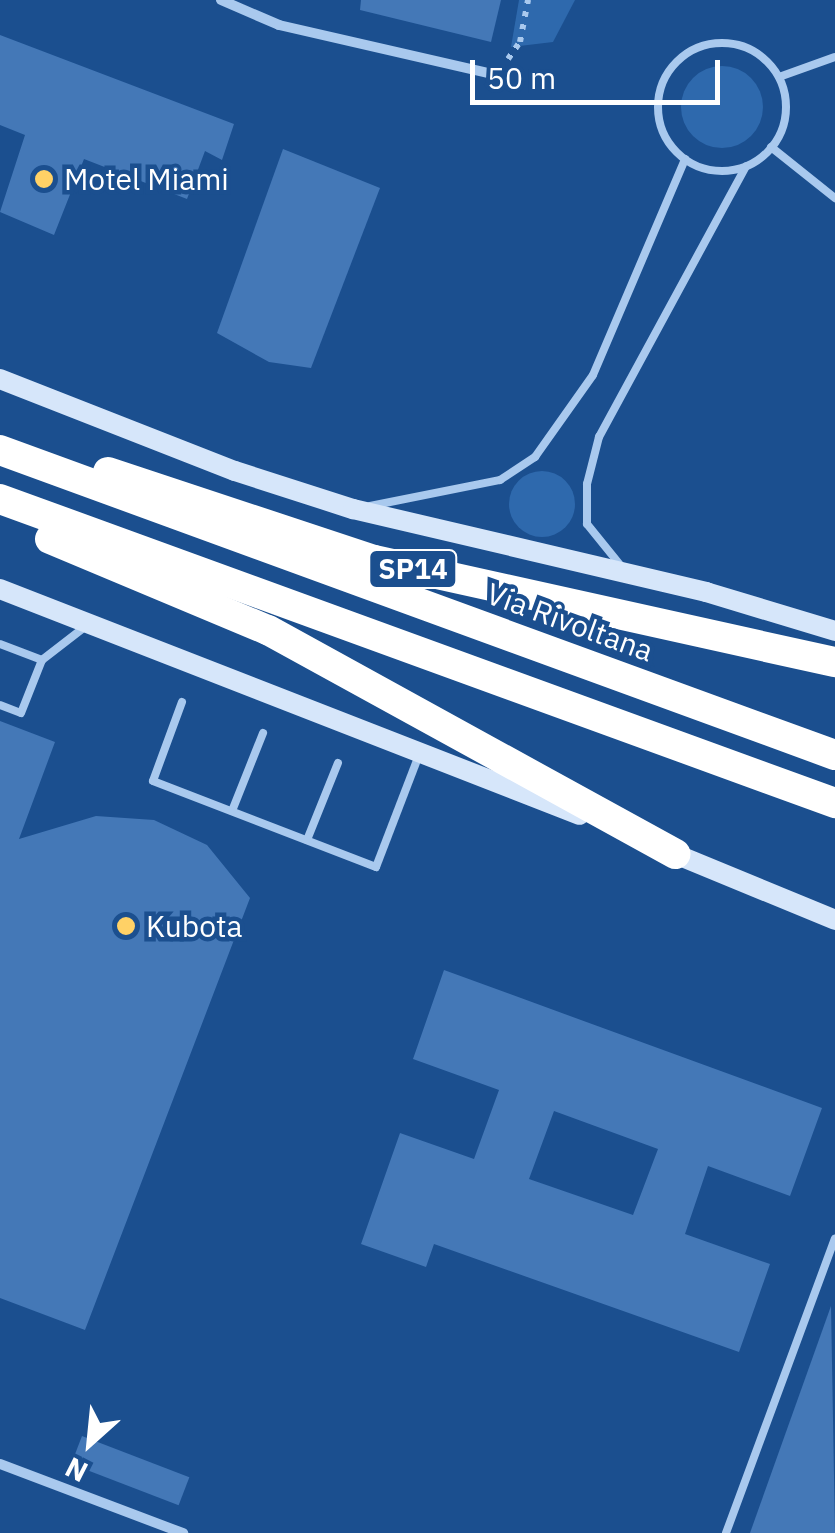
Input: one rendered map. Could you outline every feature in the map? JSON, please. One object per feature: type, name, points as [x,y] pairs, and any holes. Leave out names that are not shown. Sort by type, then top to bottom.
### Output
[{"type":"highway","name":"SP14","points":[[0,448],[172,488],[374,560],[835,662]]},
{"type":"highway","name":"Via Rivoltana","points":[[0,448],[835,755]]},
{"type":"highway","name":"SP14","points":[[0,498],[835,804]]},
{"type":"highway","points":[[0,520],[268,630],[676,854]]},
{"type":"street","points":[[221,0],[279,26],[497,75]]},
{"type":"street","points":[[0,379],[235,471],[353,509],[637,577],[835,631]]},
{"type":"street","points":[[0,589],[421,750],[835,920]]},
{"type":"street","points":[[0,1464],[183,1533]]},
{"type":"lane","points":[[637,577],[587,524],[586,484],[598,437],[746,166],[771,148],[786,114],[779,77],[760,55],[731,44],[700,46],[675,63],[658,106],[665,136],[686,159],[715,170],[746,166]]},
{"type":"lane","points":[[779,77],[835,57]]},
{"type":"lane","points":[[771,148],[835,198]]},
{"type":"lane","points":[[353,509],[500,480],[535,456],[593,375],[686,159]]},
{"type":"lane","points":[[0,705],[21,713],[42,660],[84,632],[87,622]]},
{"type":"lane","points":[[0,644],[42,660]]},
{"type":"lane","points":[[182,702],[153,781],[376,867],[421,750]]},
{"type":"lane","points":[[232,811],[263,733]]},
{"type":"lane","points":[[307,840],[338,764]]},
{"type":"lane","points":[[726,1533],[835,1238]]},
{"type":"path","points":[[497,75],[520,42],[528,0]]},
{"type":"shaded area","points":[[519,0],[575,0],[553,42],[511,47]]},
{"type":"shaded area","points":[[722,66],[738,69],[751,78],[760,91],[760,123],[751,136],[738,145],[722,148],[706,145],[693,136],[684,123],[681,107],[684,91],[693,78],[706,69]]},
{"type":"shaded area","points":[[542,471],[566,480],[575,504],[566,528],[542,537],[518,528],[509,504],[518,480]]},
{"type":"building","points":[[361,0],[501,0],[491,42],[360,10]]},
{"type":"building","points":[[0,35],[234,124],[222,160],[205,151],[187,199],[84,159],[54,235],[0,212],[25,135],[0,125]]},
{"type":"building","points":[[283,149],[380,188],[311,368],[269,362],[217,333]]},
{"type":"building","points":[[0,721],[55,742],[19,839],[96,816],[154,820],[207,845],[250,898],[85,1330],[0,1298]]},
{"type":"building","points":[[444,970],[822,1108],[790,1196],[708,1166],[685,1234],[770,1264],[739,1352],[434,1244],[426,1267],[361,1244],[400,1133],[474,1159],[499,1090],[413,1059]],"holes":[[[554,1111],[658,1149],[633,1215],[529,1179]]]},
{"type":"building","points":[[831,1306],[835,1533],[750,1533]]},
{"type":"building","points":[[82,1436],[189,1477],[179,1505],[71,1464]]},
{"type":"place","name":"Motel Miami","points":[[44,179]]},
{"type":"place","name":"Kubota","points":[[126,926]]}]
